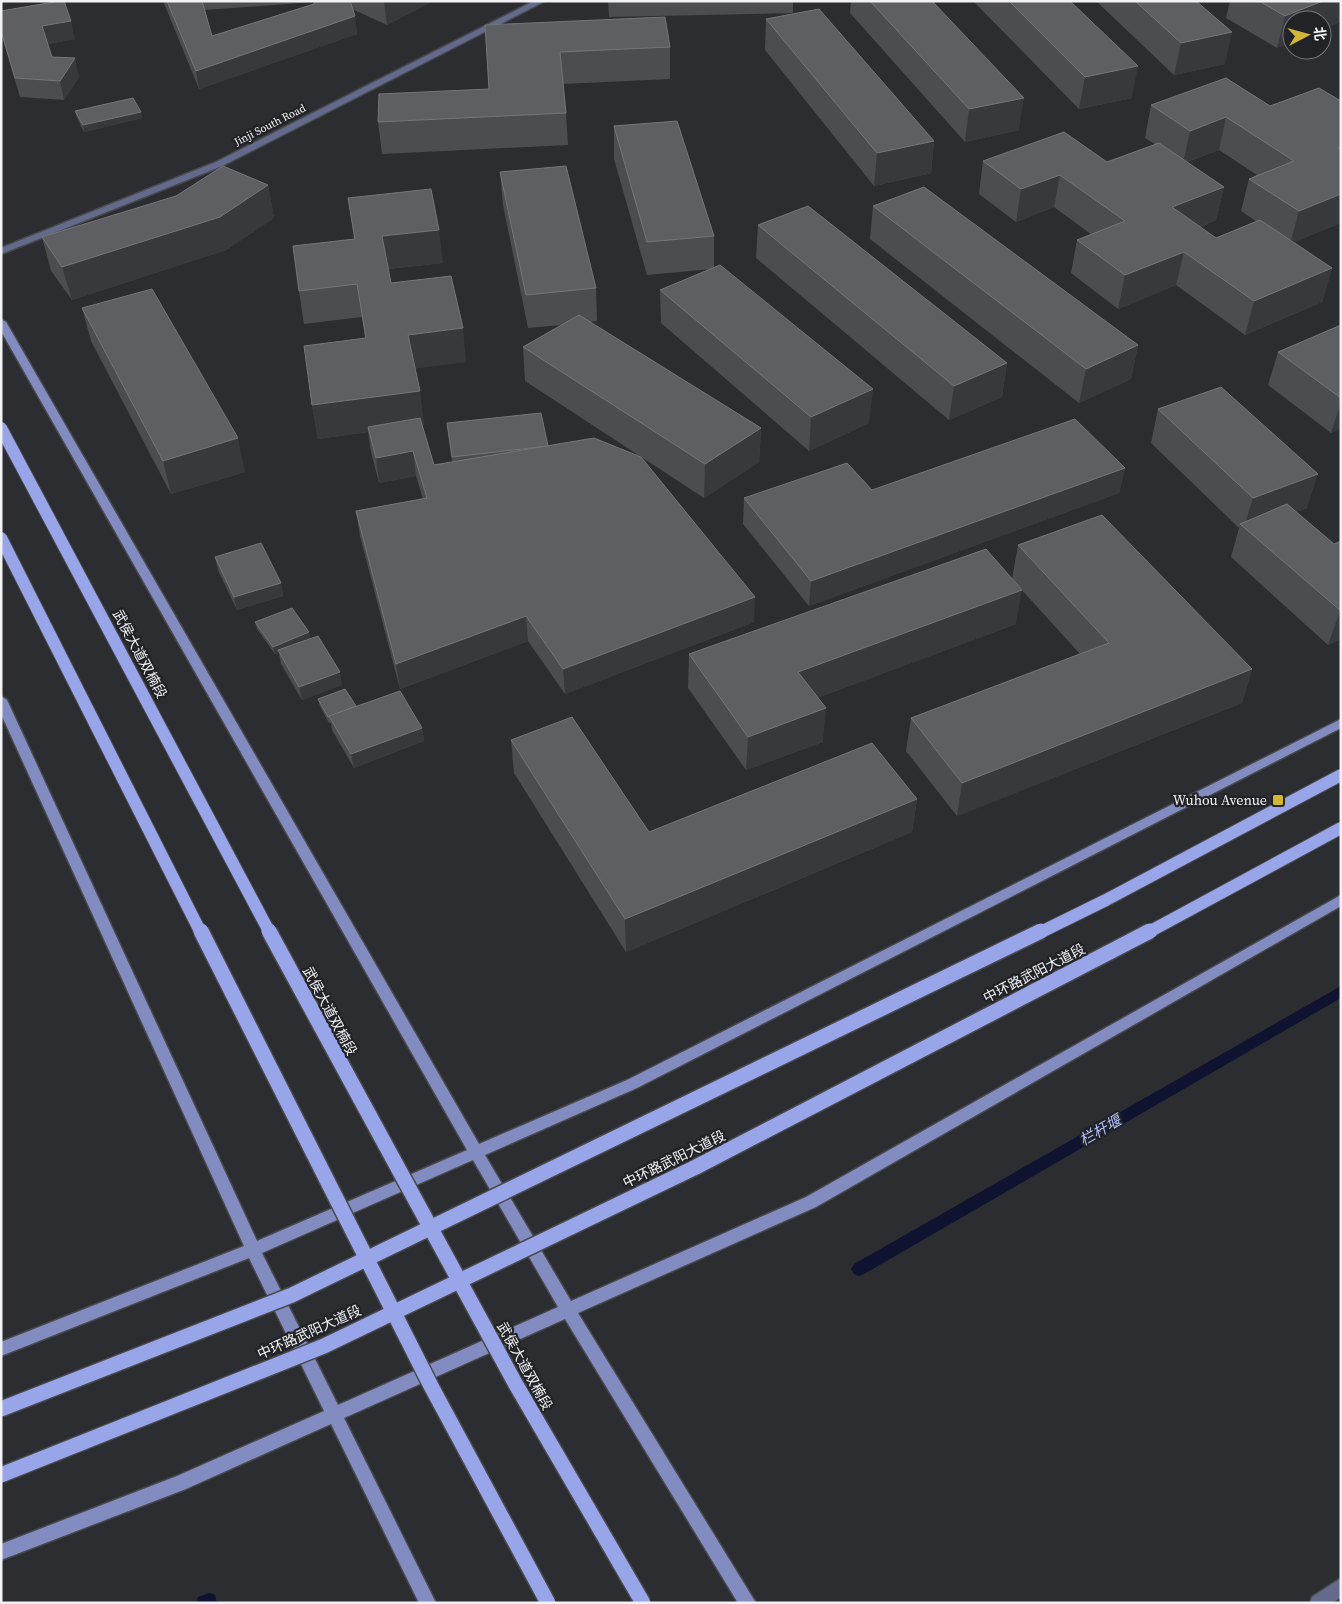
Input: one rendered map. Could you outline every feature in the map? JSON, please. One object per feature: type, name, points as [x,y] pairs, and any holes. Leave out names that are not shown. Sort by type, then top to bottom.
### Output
[{"type":"main road","points":[[1,322],[476,1153],[568,1310],[748,1603]]},
{"type":"main road","name":"武侯大道双楠段","points":[[1,428],[348,1080],[515,1383],[643,1603]]},
{"type":"main road","points":[[1,538],[431,1386],[548,1603]]},
{"type":"main road","points":[[1,700],[254,1250],[428,1603]]},
{"type":"main road","points":[[1,1349],[254,1250],[632,1084],[1341,723]]},
{"type":"main road","points":[[1,1409],[292,1296],[1106,900],[1341,775]]},
{"type":"main road","name":"中环路武阳大道段","points":[[1,1475],[324,1346],[669,1180],[1108,954],[1341,828]]},
{"type":"main road","points":[[1,1552],[180,1483],[811,1202],[1341,900]]},
{"type":"street","name":"Jinji South Road","points":[[1,251],[219,164],[541,1]]},
{"type":"street","points":[[1318,1603],[1341,1586]]},
{"type":"building","points":[[64,1],[71,21],[42,26],[52,57],[75,58],[60,81],[15,78],[1,31],[1,11]]},
{"type":"building","points":[[167,1],[202,1],[212,36],[314,4],[315,1],[350,1],[355,16],[196,71]]},
{"type":"building","points":[[870,1],[932,1],[1024,98],[969,109]]},
{"type":"building","points":[[1009,1],[1070,1],[1138,66],[1085,77]]},
{"type":"building","points":[[1135,1],[1196,1],[1232,32],[1181,43]]},
{"type":"building","points":[[1259,1],[1323,1],[1300,10],[1282,10],[1282,14]]},
{"type":"building","points":[[819,9],[934,141],[877,153],[766,19]]},
{"type":"building","points":[[665,17],[670,47],[560,52],[566,113],[378,122],[379,94],[489,89],[485,25]]},
{"type":"building","points":[[1226,78],[1270,106],[1319,88],[1341,101],[1341,147],[1338,148],[1341,150],[1341,194],[1299,211],[1249,179],[1294,161],[1226,117],[1190,131],[1151,105]]},
{"type":"building","points":[[133,98],[141,112],[83,125],[75,111]]},
{"type":"building","points":[[677,121],[714,236],[647,242],[614,126]]},
{"type":"building","points":[[1064,132],[1107,162],[1159,143],[1224,187],[1172,207],[1216,238],[1260,220],[1332,268],[1254,301],[1184,252],[1125,275],[1077,240],[1125,221],[1060,175],[1021,189],[983,161]]},
{"type":"building","points":[[223,166],[268,185],[220,217],[62,267],[42,237],[176,196]]},
{"type":"building","points":[[566,166],[596,288],[526,295],[500,172]]},
{"type":"building","points":[[924,187],[1138,345],[1086,369],[873,206]]},
{"type":"building","points":[[431,189],[439,230],[382,236],[391,283],[451,276],[463,328],[408,335],[420,391],[312,405],[304,346],[366,338],[357,284],[299,291],[293,246],[355,239],[348,198]]},
{"type":"building","points":[[808,206],[1007,363],[954,386],[758,225]]},
{"type":"building","points":[[720,265],[873,389],[811,417],[660,290]]},
{"type":"building","points":[[152,289],[238,438],[163,461],[82,308]]},
{"type":"building","points":[[579,315],[761,428],[705,464],[523,347]]},
{"type":"building","points":[[1341,325],[1341,398],[1278,352]]},
{"type":"building","points":[[1221,387],[1318,474],[1253,498],[1158,409]]},
{"type":"building","points":[[541,413],[548,446],[452,457],[447,423]]},
{"type":"building","points":[[420,418],[434,465],[594,438],[641,457],[755,597],[563,669],[526,616],[396,664],[356,511],[427,498],[413,451],[376,458],[368,427]]},
{"type":"building","points":[[1075,419],[1125,468],[811,581],[744,498],[847,463],[872,490]]},
{"type":"building","points":[[1287,504],[1334,544],[1341,541],[1341,611],[1240,524]]},
{"type":"building","points":[[1102,515],[1252,669],[962,783],[911,718],[1109,643],[1018,545]]},
{"type":"building","points":[[261,543],[281,583],[234,597],[215,557]]},
{"type":"building","points":[[986,549],[1022,590],[798,672],[826,708],[748,737],[689,654]]},
{"type":"building","points":[[292,608],[309,632],[273,647],[255,622]]},
{"type":"building","points":[[318,636],[340,672],[299,687],[278,650]]},
{"type":"building","points":[[345,689],[356,706],[328,717],[318,699]]},
{"type":"building","points":[[400,691],[422,728],[351,754],[329,716]]},
{"type":"building","points":[[572,717],[649,832],[872,743],[917,799],[625,919],[511,740]]},
{"type":"waterway","name":"栏杆堰","points":[[859,1269],[1341,991]]},
{"type":"waterway","name":"栏杆堰","points":[[204,1603],[209,1601]]},
{"type":"place","name":"Wuhou Avenue","points":[[1278,800]]}]
